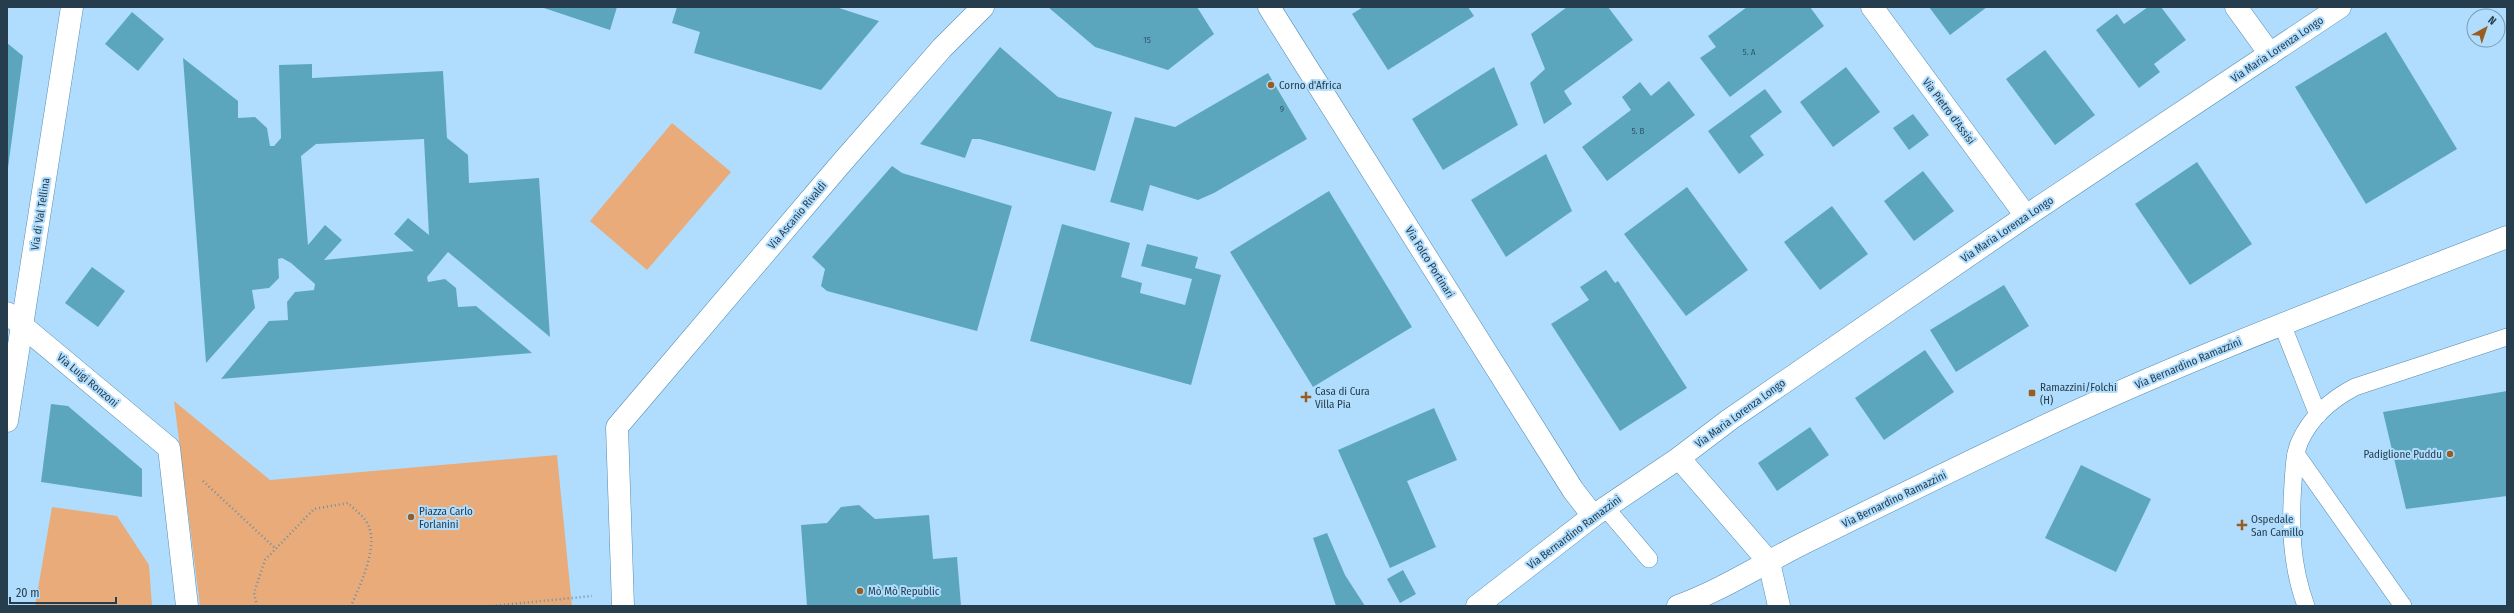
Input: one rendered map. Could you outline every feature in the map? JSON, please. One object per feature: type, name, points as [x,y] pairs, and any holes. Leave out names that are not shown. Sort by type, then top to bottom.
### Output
[{"type":"street","name":"Via di Val Tellina","points":[[7,421],[15,319],[72,7]]},
{"type":"street","name":"Via Ascanio Rivaldi","points":[[623,600],[617,427],[838,167],[942,48],[983,7]]},
{"type":"street","name":"Via Pietro d'Assisi","points":[[1872,7],[2026,216]]},
{"type":"street","points":[[2236,7],[2270,54]]},
{"type":"street","name":"Via Maria Lorenza Longo","points":[[1679,458],[1729,420],[2026,216],[2340,7]]},
{"type":"street","name":"Via Folco Portinari","points":[[1270,8],[1573,490],[1599,512]]},
{"type":"street","name":"Via Bernardino Ramazzini","points":[[1678,606],[1730,583],[1769,562],[2032,432],[2282,324],[2507,237]]},
{"type":"street","name":"Via Luigi Ronzoni","points":[[15,319],[169,448],[187,606]]},
{"type":"street","points":[[1679,458],[1769,562],[1779,606]]},
{"type":"street","name":"Via Bernardino Ramazzini","points":[[1477,606],[1599,512],[1679,458]]},
{"type":"lane","points":[[2282,324],[2318,415]]},
{"type":"lane","points":[[2306,606],[2297,577],[2291,540],[2291,514],[2296,454],[2299,442],[2318,415],[2333,399],[2355,387],[2507,336]]},
{"type":"lane","points":[[2296,454],[2403,606]]},
{"type":"lane","points":[[1599,512],[1649,559]]},
{"type":"path","points":[[202,480],[276,549]]},
{"type":"path","points":[[257,606],[254,594],[265,560],[314,509],[348,503],[366,522],[371,541],[365,573],[351,606]]},
{"type":"path","points":[[492,606],[623,600]]},
{"type":"shaded area","points":[[672,123],[731,172],[647,270],[590,221]]},
{"type":"shaded area","name":"Piazza Carlo Forlanini","points":[[174,401],[270,480],[557,455],[572,606],[200,606]]},
{"type":"shaded area","points":[[52,507],[117,516],[149,565],[152,606],[35,606]]},
{"type":"building","points":[[541,7],[617,7],[610,30]]},
{"type":"building","points":[[677,7],[836,7],[879,21],[821,90],[694,53],[700,32],[672,23]]},
{"type":"building","points":[[1048,7],[1197,7],[1214,34],[1168,70],[1095,47]]},
{"type":"building","points":[[1363,7],[1468,7],[1474,16],[1388,70],[1352,14]]},
{"type":"building","points":[[1567,7],[1608,7],[1633,40],[1564,91],[1572,104],[1544,124],[1530,83],[1545,69],[1531,34]]},
{"type":"building","points":[[1747,7],[1810,7],[1824,26],[1730,97],[1700,58],[1716,47],[1708,36]]},
{"type":"building","points":[[1929,7],[1987,7],[1950,35]]},
{"type":"building","points":[[2148,7],[2161,7],[2186,40],[2154,64],[2160,72],[2139,88],[2096,30],[2117,14],[2124,24]]},
{"type":"building","points":[[132,12],[164,39],[138,71],[105,44]]},
{"type":"building","points":[[2386,32],[2457,149],[2366,204],[2295,87]]},
{"type":"building","points":[[7,43],[23,56],[8,168],[7,168]]},
{"type":"building","points":[[1000,47],[1058,97],[1112,112],[1095,171],[980,139],[972,139],[965,158],[920,144]]},
{"type":"building","points":[[2045,50],[2095,115],[2055,145],[2006,79]]},
{"type":"building","points":[[183,58],[238,101],[238,118],[255,117],[267,128],[270,146],[274,146],[281,138],[279,65],[312,64],[312,78],[443,71],[447,138],[468,155],[469,183],[539,178],[550,337],[448,252],[427,277],[428,282],[445,279],[456,288],[458,307],[476,306],[532,353],[221,379],[269,321],[288,320],[287,302],[295,292],[314,290],[315,284],[291,263],[282,258],[278,259],[279,278],[269,288],[252,290],[255,308],[206,363]],"holes":[[[424,139],[429,235],[408,218],[394,234],[414,251],[324,260],[342,240],[325,225],[308,245],[301,156],[316,144]]]},
{"type":"building","points":[[1494,67],[1518,125],[1443,170],[1412,119]]},
{"type":"building","points":[[1846,67],[1880,112],[1833,147],[1800,102]]},
{"type":"building","points":[[1268,73],[1307,139],[1214,193],[1198,200],[1150,185],[1143,211],[1110,202],[1135,117],[1175,127]]},
{"type":"building","points":[[1669,81],[1695,115],[1607,181],[1582,147],[1631,110],[1622,97],[1640,82],[1651,96]]},
{"type":"building","points":[[1765,89],[1782,112],[1750,136],[1764,155],[1739,174],[1708,131]]},
{"type":"building","points":[[1913,114],[1929,135],[1909,150],[1893,128]]},
{"type":"building","points":[[1546,154],[1572,211],[1506,257],[1471,200]]},
{"type":"building","points":[[2197,162],[2252,244],[2190,285],[2135,204]]},
{"type":"building","points":[[892,166],[902,173],[1012,206],[977,331],[827,291],[821,286],[825,269],[812,257]]},
{"type":"building","points":[[1923,171],[1954,211],[1914,241],[1884,201]]},
{"type":"building","points":[[1687,187],[1748,270],[1686,316],[1624,234]]},
{"type":"building","points":[[1329,191],[1412,327],[1313,387],[1230,252]]},
{"type":"building","points":[[1832,206],[1868,254],[1820,290],[1784,242]]},
{"type":"building","points":[[1062,224],[1130,243],[1121,277],[1142,283],[1140,293],[1185,305],[1192,279],[1141,266],[1147,244],[1198,257],[1195,268],[1221,275],[1191,385],[1030,341]]},
{"type":"building","points":[[92,267],[125,291],[98,327],[65,303]]},
{"type":"building","points":[[1606,270],[1615,283],[1618,281],[1687,388],[1620,431],[1551,324],[1589,300],[1580,287]]},
{"type":"building","points":[[2004,285],[2029,326],[1956,372],[1930,330]]},
{"type":"building","points":[[1925,350],[1954,392],[1884,440],[1855,398]]},
{"type":"building","name":"Padiglione Puddu","points":[[2507,391],[2507,496],[2406,509],[2383,412]]},
{"type":"building","points":[[51,404],[68,406],[142,469],[142,497],[41,482]]},
{"type":"building","points":[[1434,408],[1457,460],[1407,481],[1436,547],[1390,568],[1338,450]]},
{"type":"building","points":[[1810,427],[1829,455],[1777,491],[1758,463]]},
{"type":"building","points":[[2081,465],[2151,499],[2116,572],[2045,538]]},
{"type":"building","points":[[859,505],[875,519],[929,515],[933,559],[957,557],[961,606],[807,606],[801,525],[827,523],[841,507]]},
{"type":"building","points":[[1327,533],[1345,575],[1365,606],[1336,606],[1313,538]]},
{"type":"building","points":[[1403,570],[1416,594],[1400,603],[1387,579]]},
{"type":"place","name":"Corno d'Africa","points":[[1271,85]]},
{"type":"place","name":"Ramazzini/Folchi (H)","points":[[2032,393]]},
{"type":"place","name":"Casa di Cura Villa Pia","points":[[1306,397]]},
{"type":"place","name":"Padiglione Puddu","points":[[2450,454]]},
{"type":"place","name":"Piazza Carlo Forlanini","points":[[411,517]]},
{"type":"place","name":"Ospedale San Camillo","points":[[2242,525]]},
{"type":"place","name":"Mò Mò Republic","points":[[860,591]]}]
